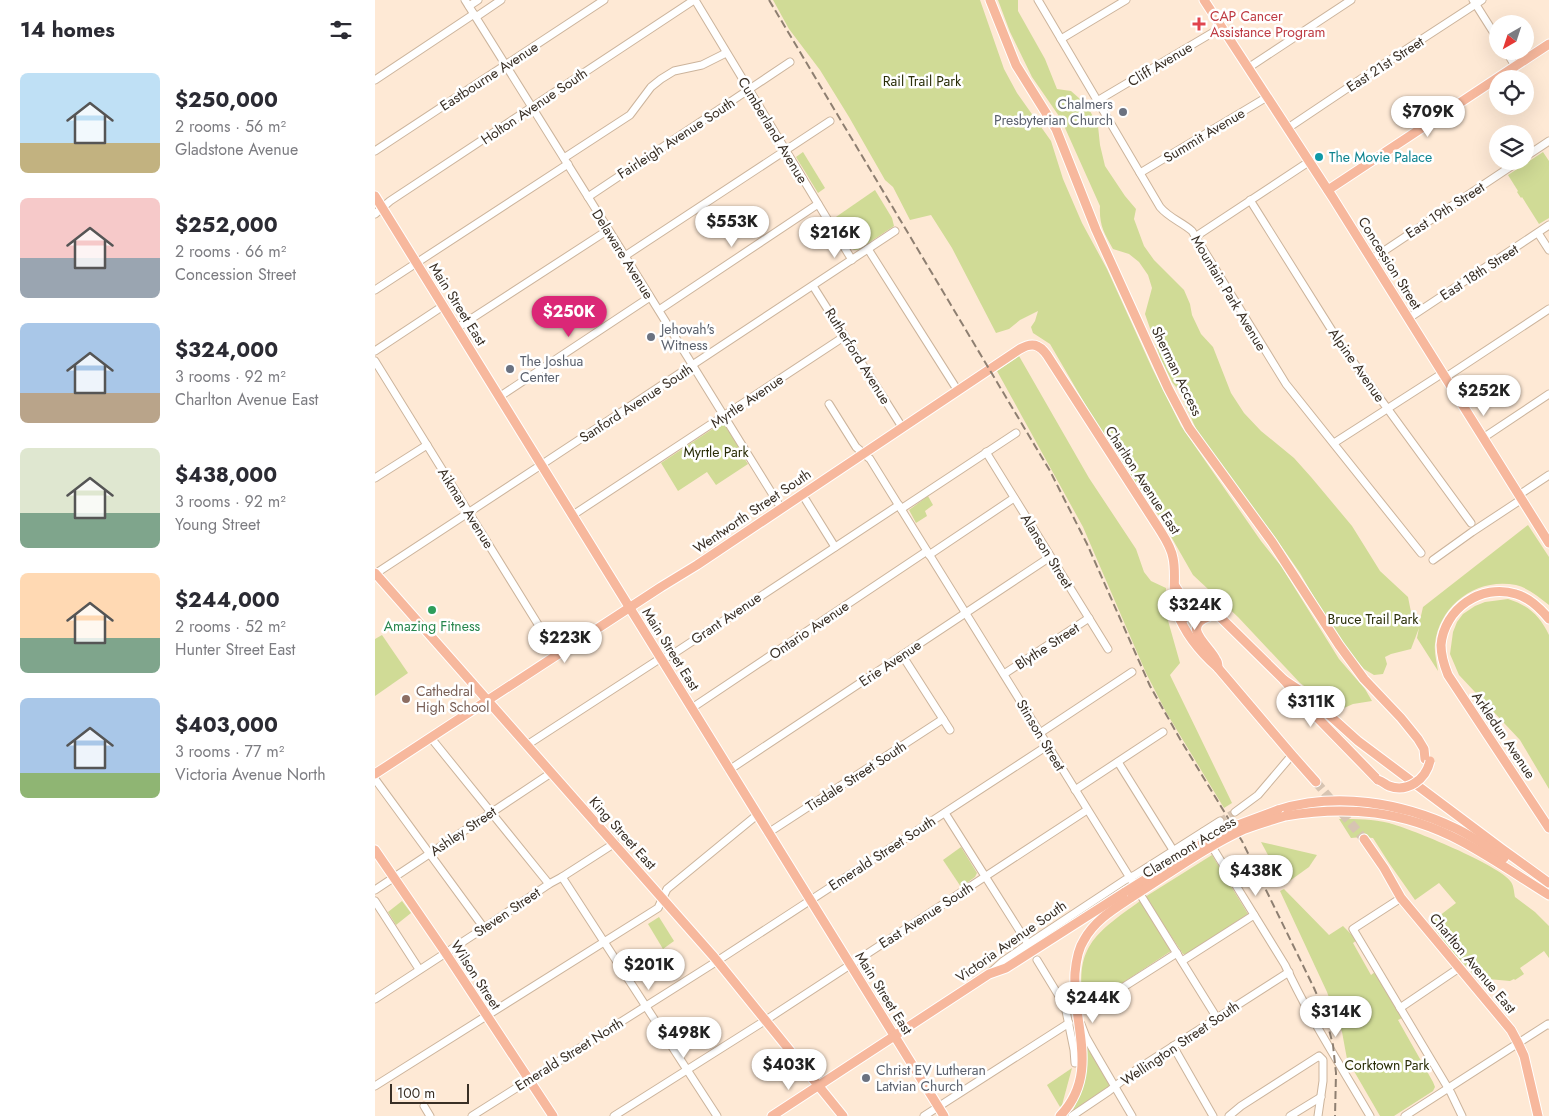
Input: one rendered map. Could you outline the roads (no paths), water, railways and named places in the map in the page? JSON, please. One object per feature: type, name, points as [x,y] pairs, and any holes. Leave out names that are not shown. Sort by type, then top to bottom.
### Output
[{"type":"main road","name":"Sherman Access","points":[[990,0],[1016,66],[1056,128],[1096,230],[1168,388],[1189,428],[1272,542],[1339,645],[1421,744],[1427,760],[1421,772],[1409,780],[1396,782],[1379,778],[1365,762],[1358,758],[1305,705],[1285,680],[1216,613],[1207,610],[1191,612],[1181,621]]},
{"type":"main road","name":"Concession Street","points":[[1207,1],[1248,68],[1329,190],[1549,543]]},
{"type":"main road","points":[[1329,190],[1549,44]]},
{"type":"main road","name":"Main Street East","points":[[375,196],[379,211],[417,263],[944,1116]]},
{"type":"main road","name":"Wentworth Street South","points":[[375,774],[629,607],[704,561],[902,427],[1020,349],[1031,344]]},
{"type":"main road","name":"Charlton Avenue East","points":[[1031,344],[1042,348],[1047,355],[1171,549],[1174,560],[1176,606],[1181,621],[1192,640],[1316,782]]},
{"type":"main road","name":"King Street East","points":[[375,574],[615,843],[717,961],[843,1116]]},
{"type":"main road","points":[[1175,586],[1183,598],[1189,602],[1212,605],[1221,610],[1228,617],[1231,628]]},
{"type":"main road","name":"Arkledun Avenue","points":[[1549,619],[1533,601],[1517,594],[1508,592],[1481,594],[1460,606],[1450,619],[1441,644],[1442,660],[1448,675],[1549,828]]},
{"type":"main road","name":"Sherman Access","points":[[1208,617],[1216,619],[1231,628]]},
{"type":"main road","points":[[1181,621],[1208,617]]},
{"type":"main road","points":[[1208,617],[1200,621],[1197,630],[1201,639],[1216,659],[1218,668]]},
{"type":"main road","points":[[1285,680],[1308,696],[1358,741],[1549,884]]},
{"type":"main road","name":"Claremont Access","points":[[1060,1116],[1072,1100],[1082,1074],[1074,986],[1077,956],[1084,940],[1102,918],[1129,894],[1219,834],[1251,819],[1278,810],[1315,802],[1340,801],[1382,804],[1410,811],[1456,828],[1549,884]]},
{"type":"main road","name":"Claremont Access","points":[[989,974],[1005,968],[1231,836],[1264,822],[1285,816],[1317,811],[1353,810],[1380,813],[1417,822],[1460,841],[1549,895]]},
{"type":"main road","name":"Charlton Avenue East","points":[[1363,839],[1384,868],[1401,898],[1501,1017],[1519,1043],[1538,1116]]},
{"type":"main road","name":"Wilson Street","points":[[375,850],[553,1116]]},
{"type":"main road","name":"Victoria Avenue South","points":[[773,1116],[989,974]]},
{"type":"street","points":[[467,3],[478,0]]},
{"type":"street","points":[[375,80],[501,0]]},
{"type":"street","name":"Eastbourne Avenue","points":[[375,151],[604,0]]},
{"type":"street","name":"Cumberland Avenue","points":[[694,0],[852,260]]},
{"type":"street","name":"Holton Avenue South","points":[[379,211],[694,0]]},
{"type":"street","name":"Mountain Park Avenue","points":[[1038,0],[1164,212],[1188,228],[1195,237],[1280,376],[1421,553]]},
{"type":"street","points":[[1061,39],[1126,0]]},
{"type":"street","points":[[1248,68],[1351,0]]},
{"type":"street","points":[[1477,1],[1489,23]]},
{"type":"street","name":"East 21st Street","points":[[1288,128],[1477,1]]},
{"type":"street","name":"Delaware Avenue","points":[[467,3],[781,508]]},
{"type":"street","name":"Cliff Avenue","points":[[1097,101],[1222,26]]},
{"type":"street","points":[[375,290],[631,115],[651,87],[661,79],[674,71],[702,65],[727,53]]},
{"type":"street","points":[[1511,60],[1515,66]]},
{"type":"street","name":"Fairleigh Avenue South","points":[[588,197],[789,62]]},
{"type":"street","name":"Summit Avenue","points":[[1140,173],[1267,97]]},
{"type":"street","points":[[625,256],[830,121]]},
{"type":"street","points":[[1534,151],[1549,141]]},
{"type":"street","points":[[1195,237],[1310,161]]},
{"type":"street","name":"East 19th Street","points":[[1371,259],[1505,170]]},
{"type":"street","name":"Alpine Avenue","points":[[1251,200],[1335,335],[1471,523]]},
{"type":"street","points":[[659,310],[818,204]]},
{"type":"street","name":"East 18th Street","points":[[1409,318],[1549,225]]},
{"type":"street","points":[[457,328],[608,230]]},
{"type":"street","name":"Sanford Avenue South","points":[[375,574],[895,231]]},
{"type":"street","points":[[1538,233],[1549,250]]},
{"type":"street","points":[[868,249],[958,391]]},
{"type":"street","name":"Rutherford Avenue","points":[[813,286],[902,427]]},
{"type":"street","points":[[499,396],[650,297]]},
{"type":"street","points":[[375,352],[443,306]]},
{"type":"street","points":[[1334,443],[1549,309]]},
{"type":"street","name":"Myrtle Avenue","points":[[573,515],[845,336]]},
{"type":"street","name":"Aikman Avenue","points":[[375,361],[557,656]]},
{"type":"street","points":[[1483,438],[1549,394]]},
{"type":"street","name":"Stinson Street","points":[[829,404],[857,448],[870,460],[900,507],[1217,1018]]},
{"type":"street","name":"Grant Avenue","points":[[527,745],[661,658],[670,656],[835,547],[1016,433]]},
{"type":"street","points":[[375,478],[427,445]]},
{"type":"street","name":"Alanson Street","points":[[986,452],[1108,648]]},
{"type":"street","points":[[1433,560],[1549,475]]},
{"type":"street","points":[[802,494],[835,547]]},
{"type":"street","name":"Ontario Avenue","points":[[691,708],[1013,498]]},
{"type":"street","name":"Erie Avenue","points":[[729,770],[1050,557]]},
{"type":"street","name":"Blythe Street","points":[[1004,674],[1089,618]]},
{"type":"street","points":[[902,655],[950,730]]},
{"type":"street","points":[[1040,733],[1132,672]]},
{"type":"street","name":"Tisdale Street South","points":[[768,833],[943,719]]},
{"type":"street","points":[[1075,790],[1163,732]]},
{"type":"street","points":[[431,738],[549,884]]},
{"type":"street","name":"Emerald Street South","points":[[717,961],[1047,746]]},
{"type":"street","points":[[1235,812],[1258,795],[1292,755]]},
{"type":"street","points":[[1118,762],[1173,850]]},
{"type":"street","name":"Ashley Street","points":[[375,890],[551,773]]},
{"type":"street","points":[[375,779],[484,928]]},
{"type":"street","name":"East Avenue South","points":[[614,1116],[1087,810]]},
{"type":"street","points":[[945,813],[1028,944]]},
{"type":"street","points":[[375,1086],[658,908],[667,889],[757,815]]},
{"type":"street","name":"Victoria Avenue South","points":[[989,974],[1001,962],[1028,944],[1220,821]]},
{"type":"street","points":[[1203,832],[1289,972],[1319,1030],[1370,1116]]},
{"type":"street","name":"Steven Street","points":[[375,998],[615,843]]},
{"type":"street","points":[[562,877],[717,1116]]},
{"type":"street","points":[[1401,898],[1353,929],[1448,1089],[1462,1116]]},
{"type":"street","points":[[375,901],[419,969]]},
{"type":"street","points":[[1182,961],[1254,915]]},
{"type":"street","points":[[1089,1010],[1177,953]]},
{"type":"street","points":[[1037,960],[1065,1006],[1075,1063]]},
{"type":"street","name":"Emerald Street North","points":[[472,1116],[717,961]]},
{"type":"street","points":[[1400,1008],[1459,968]]},
{"type":"street","name":"Wellington Street South","points":[[1072,1116],[1132,1073],[1289,972]]},
{"type":"street","points":[[1075,1004],[1086,1037],[1133,1116]]},
{"type":"street","points":[[924,1116],[1069,1023]]},
{"type":"street","points":[[1405,1116],[1549,1025]]},
{"type":"street","points":[[1173,1046],[1213,1116]]},
{"type":"street","points":[[1229,1116],[1315,1057],[1323,1060],[1323,1081],[1318,1116]]},
{"type":"street","points":[[1290,1116],[1321,1097]]},
{"type":"street","points":[[424,1106],[430,1116]]},
{"type":"tunnel","points":[[1316,782],[1364,839]]},
{"type":"tunnel","points":[[1220,821],[1235,812]]},
{"type":"railway","points":[[769,0],[1050,471],[1087,544],[1150,686],[1242,841],[1324,1011],[1333,1045],[1336,1073],[1335,1116]]},
{"type":"place","name":"CAP Cancer Assistance Program","points":[[1199,24]]},
{"type":"place","name":"Chalmers Presbyterian Church","points":[[1123,112]]},
{"type":"place","name":"The Movie Palace","points":[[1319,157]]},
{"type":"place","name":"Jehovah's Witness","points":[[651,337]]},
{"type":"place","name":"The Joshua Center","points":[[510,369]]},
{"type":"place","name":"Amazing Fitness","points":[[432,610]]},
{"type":"place","name":"Cathedral High School","points":[[406,699]]},
{"type":"place","name":"Christ EV Lutheran Latvian Church","points":[[866,1078]]},
{"type":"park label","name":"Rail Trail Park","points":[[922,81]]},
{"type":"park label","name":"Myrtle Park","points":[[716,452]]},
{"type":"park label","name":"Bruce Trail Park","points":[[1373,619]]},
{"type":"park label","name":"Corktown Park","points":[[1387,1065]]}]
